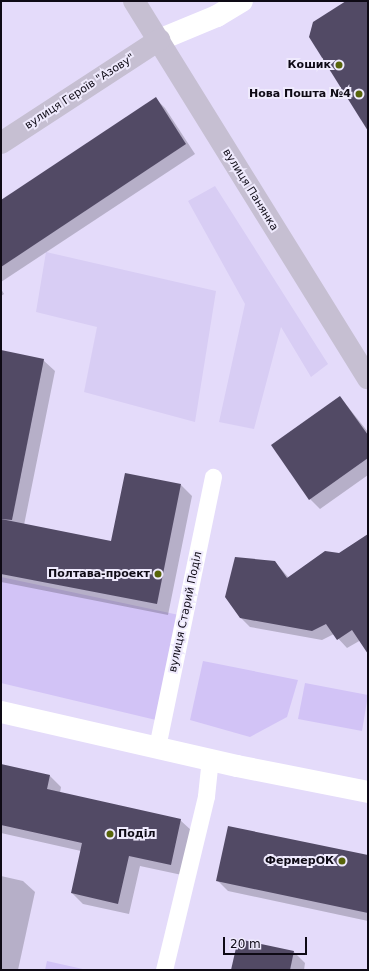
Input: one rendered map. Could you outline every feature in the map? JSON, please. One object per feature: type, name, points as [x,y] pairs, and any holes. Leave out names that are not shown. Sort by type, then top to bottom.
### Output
[{"type":"main road","name":"вулиця Панянка","points":[[134,1],[368,378]]},
{"type":"main road","name":"вулиця Героїв \"Азову\"","points":[[1,143],[159,40]]},
{"type":"street","points":[[159,40],[217,16],[242,1]]},
{"type":"street","points":[[1,712],[210,759],[368,792]]},
{"type":"lane","name":"вулиця Старий Поділ","points":[[157,747],[213,477]]},
{"type":"lane","points":[[164,970],[206,796],[210,759]]},
{"type":"shaded area","points":[[215,186],[328,364],[311,377],[281,327],[254,429],[219,422],[245,304],[188,201]]},
{"type":"shaded area","points":[[46,252],[216,291],[195,422],[84,392],[97,327],[36,312]]},
{"type":"shaded area","points":[[1,577],[179,615],[156,720],[1,683]]},
{"type":"shaded area","points":[[203,661],[298,680],[287,717],[250,737],[190,720]]},
{"type":"shaded area","points":[[305,683],[368,695],[362,731],[298,719]]},
{"type":"shaded area","points":[[47,961],[87,970],[45,970]]},
{"type":"building","points":[[346,1],[368,1],[368,131],[309,37],[313,22]]},
{"type":"building","points":[[156,97],[186,144],[1,267],[1,200]]},
{"type":"building","points":[[1,350],[44,359],[12,520],[1,519]]},
{"type":"building","points":[[340,396],[368,435],[368,458],[309,500],[271,445]]},
{"type":"building","points":[[125,473],[181,484],[157,604],[1,574],[1,519],[111,541]]},
{"type":"building","points":[[368,534],[368,654],[352,630],[337,640],[326,624],[312,631],[240,618],[225,597],[235,557],[275,561],[287,578],[325,551],[339,553]]},
{"type":"building","name":"Поділ","points":[[1,764],[50,775],[47,789],[181,819],[171,865],[129,856],[118,904],[71,893],[82,843],[1,825]]},
{"type":"building","points":[[228,826],[368,855],[368,913],[216,881]]},
{"type":"building","points":[[238,939],[294,951],[290,970],[231,970]]},
{"type":"place","name":"Кошик","points":[[339,65]]},
{"type":"place","name":"Нова Пошта №4","points":[[359,94]]},
{"type":"place","name":"Полтава-проект","points":[[158,574]]},
{"type":"place","name":"Поділ","points":[[110,834]]},
{"type":"place","name":"ФермерОК","points":[[342,861]]}]
